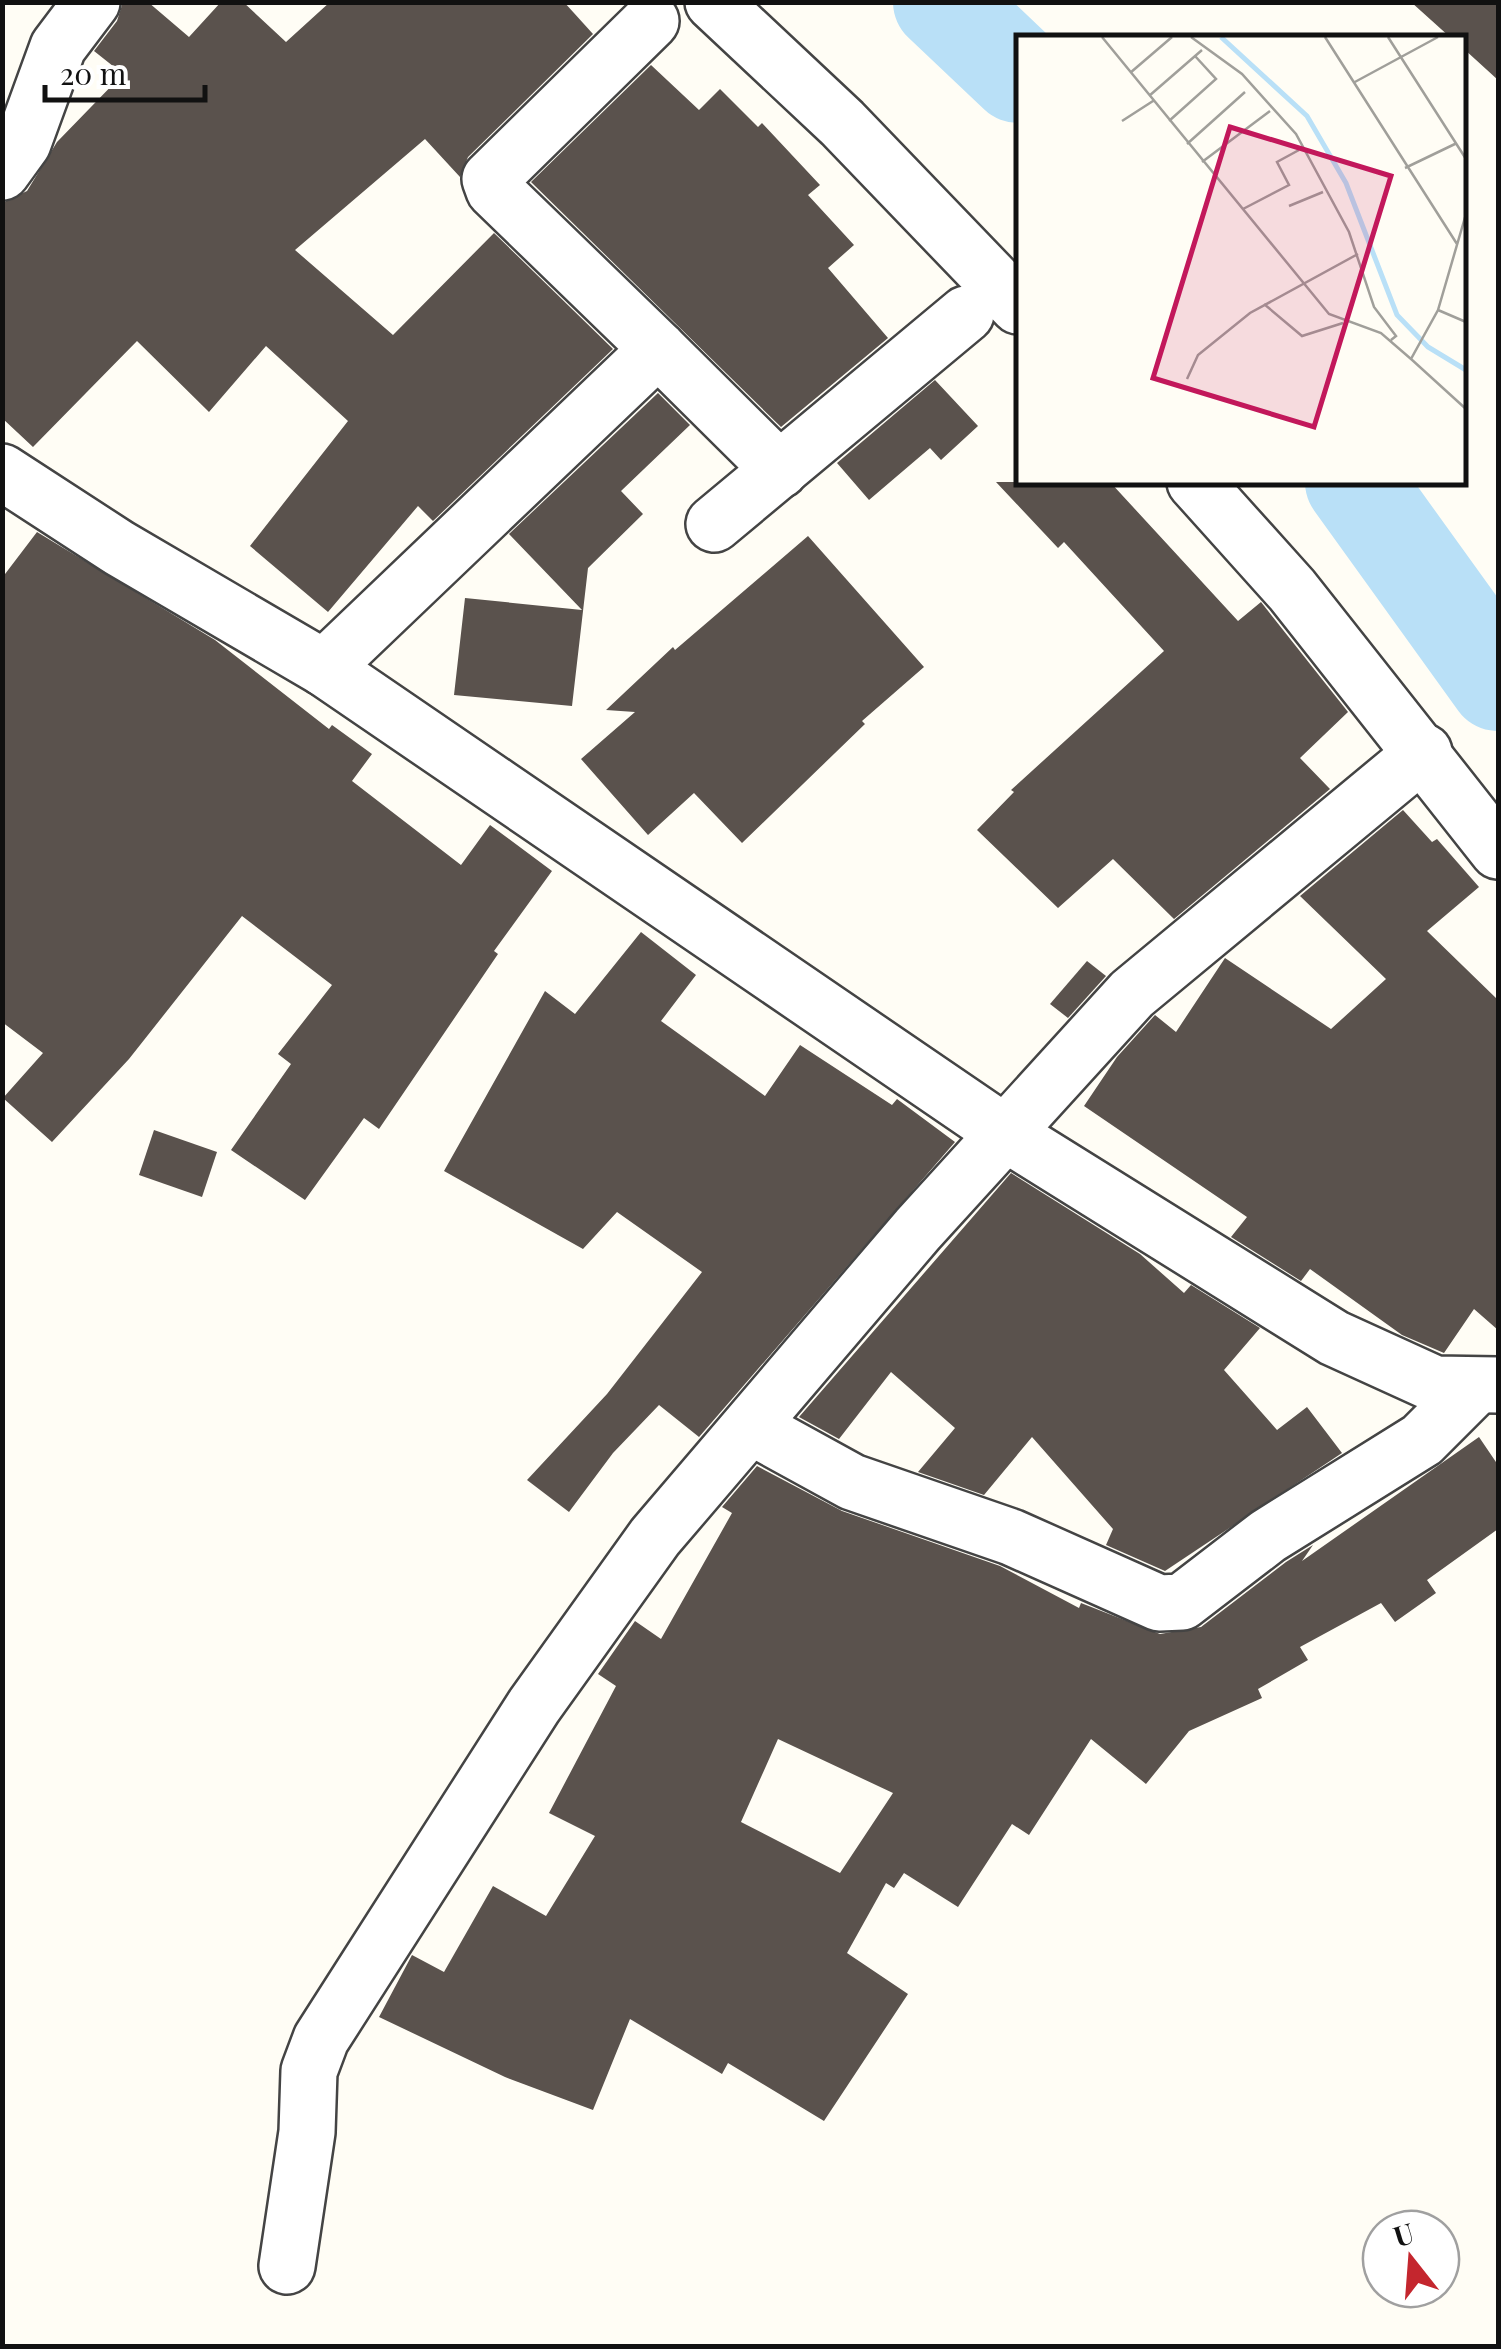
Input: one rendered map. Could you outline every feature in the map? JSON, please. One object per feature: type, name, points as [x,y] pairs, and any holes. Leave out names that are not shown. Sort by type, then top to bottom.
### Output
[{"type":"street","points":[[2,172],[23,143],[58,48],[92,2]]},
{"type":"street","points":[[713,2],[842,123],[1016,304]]},
{"type":"street","points":[[651,22],[490,180],[494,190],[780,470]]},
{"type":"street","points":[[714,524],[966,314]]},
{"type":"street","points":[[324,668],[658,349]]},
{"type":"street","points":[[2,472],[119,548],[324,668],[1004,1132],[1334,1338],[1435,1384],[1487,1386]]},
{"type":"street","points":[[1198,485],[1292,590],[1424,752],[1498,851]]},
{"type":"street","points":[[288,2266],[307,2132],[309,2071],[321,2038],[534,1706],[655,1537],[1004,1132],[1132,994],[1424,752]]},
{"type":"street","points":[[752,1427],[852,1482],[1012,1538],[1159,1603],[1182,1602],[1268,1536],[1422,1440],[1487,1386]]},
{"type":"building","points":[[123,2],[148,2],[189,37],[221,2],[243,2],[286,42],[330,2],[564,2],[593,34],[468,157],[460,177],[425,139],[295,250],[393,335],[494,233],[613,349],[433,521],[418,506],[328,612],[250,546],[348,421],[266,346],[209,412],[137,341],[33,447],[2,418],[2,203],[27,191],[57,142],[123,74],[94,51],[117,21]]},
{"type":"building","points":[[1411,2],[1498,2],[1498,80],[1466,51],[1466,35],[1448,35]]},
{"type":"building","points":[[651,65],[699,110],[720,89],[758,127],[762,123],[820,185],[808,195],[854,245],[828,268],[888,338],[781,427],[531,182]]},
{"type":"building","points":[[935,380],[978,426],[941,460],[930,448],[869,500],[837,463]]},
{"type":"building","points":[[658,393],[690,425],[621,491],[643,514],[588,568],[572,706],[454,695],[465,598],[582,610],[509,534]]},
{"type":"building","points":[[996,482],[1113,485],[1238,621],[1261,602],[1348,712],[1300,758],[1330,789],[1174,919],[1113,859],[1058,908],[977,830],[1014,792],[1011,790],[1164,651],[1064,542],[1058,548]]},
{"type":"building","points":[[37,532],[215,640],[329,729],[332,725],[372,754],[352,781],[461,865],[490,825],[552,871],[494,951],[498,954],[379,1129],[364,1118],[305,1200],[231,1150],[291,1064],[278,1054],[332,985],[242,916],[129,1059],[52,1142],[3,1098],[43,1053],[2,1022],[2,578]]},
{"type":"building","points":[[808,536],[924,667],[862,721],[865,724],[742,843],[694,793],[648,835],[581,759],[635,712],[606,710],[673,647],[675,650]]},
{"type":"building","points":[[1403,810],[1432,842],[1437,839],[1479,887],[1427,931],[1498,1000],[1498,1330],[1474,1309],[1444,1353],[1402,1335],[1310,1269],[1301,1281],[1231,1237],[1247,1217],[1084,1106],[1117,1057],[1155,1015],[1176,1032],[1225,958],[1331,1029],[1386,979],[1300,896]]},
{"type":"building","points":[[641,932],[696,975],[661,1021],[765,1096],[800,1045],[892,1105],[897,1099],[955,1142],[699,1437],[659,1405],[613,1453],[569,1512],[527,1480],[607,1394],[702,1272],[617,1212],[583,1249],[444,1171],[545,991],[575,1014]]},
{"type":"building","points":[[1087,961],[1106,976],[1068,1018],[1050,1004]]},
{"type":"building","points":[[154,1130],[217,1152],[202,1197],[139,1175]]},
{"type":"building","points":[[1011,1173],[1140,1254],[1184,1293],[1191,1285],[1260,1328],[1224,1370],[1277,1430],[1307,1407],[1342,1453],[1165,1571],[1106,1545],[1113,1529],[1032,1437],[984,1495],[918,1472],[955,1428],[891,1372],[839,1439],[799,1417]]},
{"type":"building","points":[[1479,1437],[1498,1465],[1498,1529],[1427,1580],[1436,1593],[1395,1622],[1381,1603],[1300,1647],[1308,1660],[1258,1689],[1262,1698],[1189,1731],[1146,1784],[1091,1739],[1029,1835],[1012,1824],[958,1907],[904,1873],[894,1888],[886,1883],[847,1953],[908,1994],[824,2121],[728,2063],[722,2074],[630,2019],[593,2110],[505,2077],[379,2017],[412,1955],[444,1972],[493,1886],[546,1916],[595,1836],[549,1813],[616,1686],[598,1674],[635,1621],[661,1639],[732,1513],[722,1507],[757,1466],[842,1511],[1000,1566],[1079,1608],[1081,1603],[1160,1634],[1201,1627],[1313,1545],[1302,1561]],"holes":[[[778,1739],[893,1793],[840,1873],[741,1822]]]},
{"type":"waterway","points":[[942,2],[1016,72]]},
{"type":"waterway","points":[[1356,485],[1498,682]]}]
